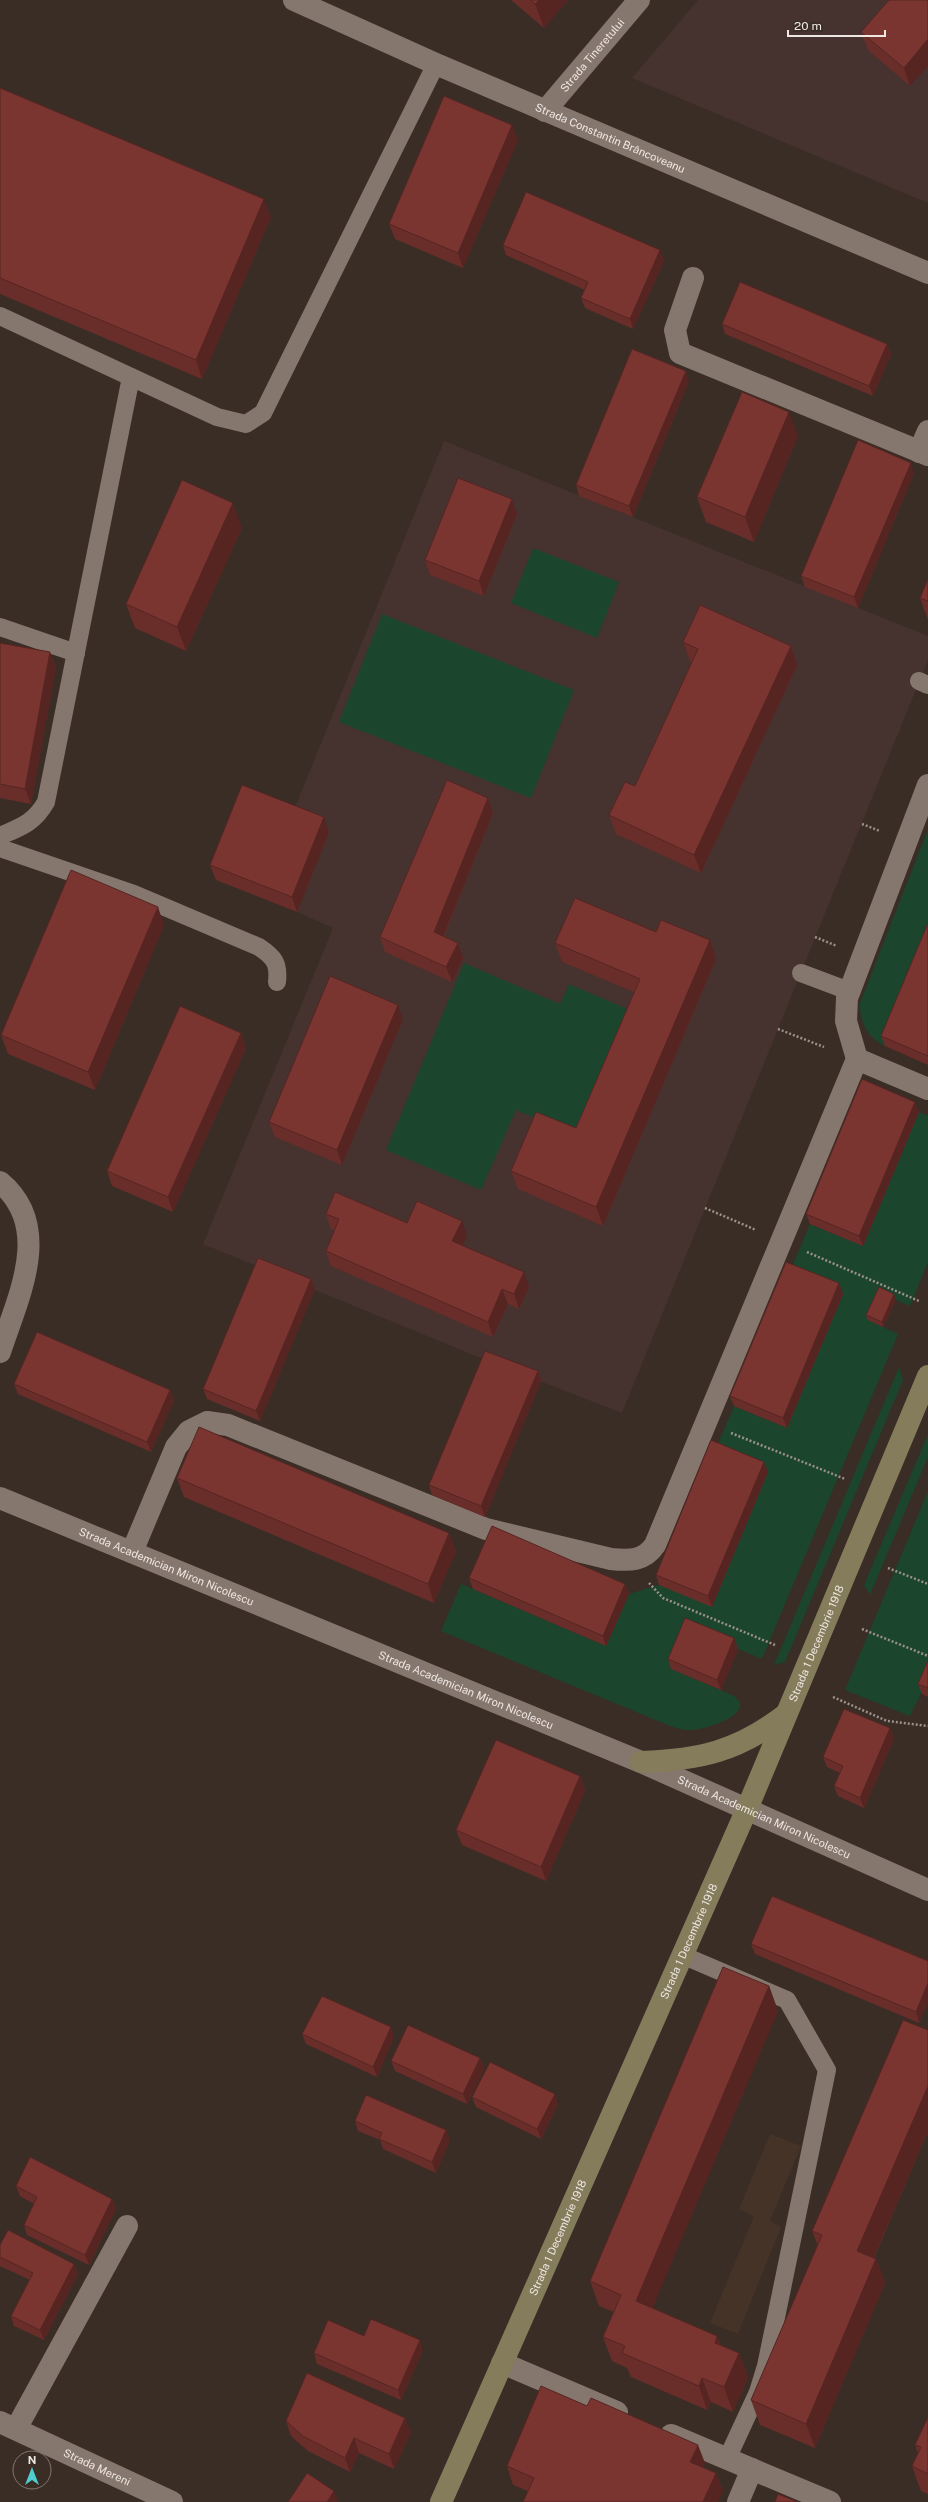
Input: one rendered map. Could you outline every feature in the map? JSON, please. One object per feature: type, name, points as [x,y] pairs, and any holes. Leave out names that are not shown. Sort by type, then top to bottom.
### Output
[{"type":"main road","name":"Strada 1 Decembrie 1918","points":[[442,2502],[502,2362],[746,1809],[928,1376]]},
{"type":"main road","points":[[641,1762],[691,1759],[719,1751],[761,1733],[786,1714]]},
{"type":"street","name":"Strada Constantin Brâncoveanu","points":[[294,0],[545,111],[928,273]]},
{"type":"street","name":"Strada Tineretului","points":[[545,111],[639,0]]},
{"type":"street","points":[[693,278],[674,330],[680,353],[924,454],[928,431]]},
{"type":"street","points":[[132,1552],[176,1447],[189,1431],[207,1422],[228,1425],[486,1529],[611,1560],[638,1559],[648,1555],[655,1545],[857,1060],[845,1016],[849,991],[928,785]]},
{"type":"street","points":[[857,1060],[928,1089]]},
{"type":"street","points":[[0,1182],[22,1207],[29,1235],[25,1273],[0,1352]]},
{"type":"street","name":"Strada Academician Miron Nicolescu","points":[[0,1498],[641,1762],[928,1890]]},
{"type":"street","points":[[8,2426],[127,2226]]},
{"type":"street","points":[[502,2362],[830,2502]]},
{"type":"street","name":"Strada Mereni","points":[[8,2426],[172,2502]]},
{"type":"street","points":[[738,2502],[752,2469]]},
{"type":"lane","points":[[0,316],[132,376],[217,417],[246,424],[263,413],[436,64]]},
{"type":"lane","points":[[0,836],[27,824],[38,816],[46,802],[132,376]]},
{"type":"lane","points":[[0,627],[76,653]]},
{"type":"lane","points":[[0,848],[134,894],[259,947],[274,957],[278,964],[277,982]]},
{"type":"lane","points":[[800,973],[849,991]]},
{"type":"lane","points":[[682,1955],[787,2000],[828,2070],[766,2366],[758,2392],[727,2459]]},
{"type":"path","points":[[778,1029],[857,1060]]},
{"type":"path","points":[[705,1208],[919,1301]]},
{"type":"path","points":[[706,1423],[845,1479]]},
{"type":"path","points":[[638,1559],[651,1587],[663,1598],[776,1645]]},
{"type":"path","points":[[888,1568],[928,1584]]},
{"type":"path","points":[[862,1629],[928,1656]]},
{"type":"path","points":[[833,1698],[887,1721],[928,1726]]},
{"type":"shaded area","points":[[698,0],[928,0],[928,203],[632,78]]},
{"type":"shaded area","points":[[444,441],[928,636],[928,660],[622,1413],[488,1361],[203,1244],[333,928],[297,912],[329,832],[291,817]]},
{"type":"shaded area","points":[[770,2134],[801,2146],[770,2221],[781,2227],[738,2334],[710,2323],[754,2216],[739,2209]]},
{"type":"green space","points":[[533,548],[619,582],[597,638],[511,603]]},
{"type":"green space","points":[[382,614],[574,690],[531,798],[339,722]]},
{"type":"green space","points":[[928,829],[928,943],[885,1046],[869,1034],[866,1029],[861,1017],[860,1003]]},
{"type":"green space","points":[[464,963],[560,1004],[569,984],[630,1010],[578,1136],[516,1110],[481,1190],[386,1150]]},
{"type":"green space","points":[[919,1112],[928,1116],[928,1262],[910,1306],[881,1293],[868,1320],[898,1334],[762,1659],[689,1628],[672,1669],[734,1696],[740,1703],[739,1709],[734,1715],[717,1724],[698,1729],[684,1730],[670,1726],[441,1631],[461,1584],[606,1646],[629,1594],[659,1585],[712,1606],[715,1451],[734,1406],[787,1428],[790,1272],[810,1224],[863,1246]]},
{"type":"green space","points":[[899,1367],[903,1380],[785,1662],[774,1665]]},
{"type":"green space","points":[[928,1434],[928,1457],[870,1595],[864,1585]]},
{"type":"green space","points":[[928,1491],[928,1679],[910,1716],[845,1690]]},
{"type":"building","points":[[531,0],[539,0],[535,4]]},
{"type":"building","points":[[889,0],[928,0],[928,39],[904,68],[861,32]]},
{"type":"building","points":[[0,88],[264,199],[196,360],[0,278]]},
{"type":"building","points":[[444,96],[512,125],[458,253],[389,224]]},
{"type":"building","points":[[526,192],[660,250],[630,319],[581,298],[588,282],[503,245]]},
{"type":"building","points":[[740,282],[887,344],[869,386],[722,324]]},
{"type":"building","points":[[632,349],[686,371],[629,506],[576,485]]},
{"type":"building","points":[[742,392],[789,412],[745,517],[697,497]]},
{"type":"building","points":[[858,440],[911,463],[854,597],[801,576]]},
{"type":"building","points":[[458,478],[512,499],[479,581],[425,560]]},
{"type":"building","points":[[182,480],[233,503],[177,627],[126,604]]},
{"type":"building","points":[[928,579],[928,601],[920,598]]},
{"type":"building","points":[[700,605],[791,646],[694,855],[609,815],[625,782],[635,786],[698,649],[683,642]]},
{"type":"building","points":[[0,643],[50,652],[25,789],[0,784]]},
{"type":"building","points":[[447,780],[488,798],[434,932],[458,943],[446,967],[380,937]]},
{"type":"building","points":[[242,785],[324,817],[292,897],[210,865]]},
{"type":"building","points":[[71,870],[158,907],[88,1072],[1,1035]]},
{"type":"building","points":[[575,898],[656,932],[661,920],[710,940],[596,1207],[511,1171],[536,1112],[576,1128],[640,979],[555,943]]},
{"type":"building","points":[[928,923],[928,1056],[881,1036]]},
{"type":"building","points":[[330,976],[398,1005],[337,1150],[269,1122]]},
{"type":"building","points":[[180,1006],[241,1033],[168,1197],[107,1171]]},
{"type":"building","points":[[862,1079],[915,1102],[859,1236],[806,1214]]},
{"type":"building","points":[[335,1192],[407,1223],[417,1201],[462,1221],[452,1241],[524,1272],[514,1294],[502,1289],[488,1322],[326,1251],[339,1219],[326,1214]]},
{"type":"building","points":[[258,1258],[311,1279],[256,1411],[203,1389]]},
{"type":"building","points":[[786,1262],[839,1283],[783,1418],[730,1396]]},
{"type":"building","points":[[879,1287],[894,1294],[882,1322],[866,1315]]},
{"type":"building","points":[[37,1332],[170,1390],[147,1442],[14,1384]]},
{"type":"building","points":[[485,1351],[538,1371],[481,1506],[429,1485]]},
{"type":"building","points":[[199,1427],[449,1533],[428,1584],[177,1478]]},
{"type":"building","points":[[711,1440],[764,1462],[708,1596],[656,1575]]},
{"type":"building","points":[[492,1526],[625,1584],[603,1636],[469,1578]]},
{"type":"building","points":[[685,1618],[734,1638],[717,1680],[668,1659]]},
{"type":"building","points":[[928,1660],[928,1688],[918,1684]]},
{"type":"building","points":[[844,1709],[890,1728],[860,1798],[834,1786],[843,1766],[823,1757]]},
{"type":"building","points":[[496,1740],[580,1776],[541,1867],[456,1830]]},
{"type":"building","points":[[772,1896],[928,1961],[928,1983],[916,2012],[751,1944]]},
{"type":"building","points":[[723,1967],[769,1986],[636,2301],[717,2336],[715,2343],[739,2353],[724,2387],[702,2378],[699,2386],[622,2353],[625,2346],[603,2337],[621,2295],[590,2281]]},
{"type":"building","points":[[322,1996],[391,2027],[373,2067],[302,2034]]},
{"type":"building","points":[[903,2020],[928,2030],[928,2086],[857,2251],[876,2259],[806,2424],[751,2400],[822,2235],[812,2231]]},
{"type":"building","points":[[408,2025],[480,2058],[463,2094],[391,2061]]},
{"type":"building","points":[[490,2062],[555,2094],[537,2129],[472,2097]]},
{"type":"building","points":[[366,2095],[446,2130],[432,2162],[379,2139],[382,2133],[355,2121]]},
{"type":"building","points":[[30,2157],[112,2199],[85,2255],[24,2225],[37,2197],[16,2186]]},
{"type":"building","points":[[8,2230],[74,2264],[40,2330],[11,2316],[33,2273],[0,2257],[0,2245]]},
{"type":"building","points":[[371,2319],[420,2340],[398,2390],[314,2353],[328,2320],[364,2336]]},
{"type":"building","points":[[307,2373],[405,2418],[389,2454],[354,2438],[345,2458],[303,2436],[286,2421]]},
{"type":"building","points":[[541,2386],[587,2406],[591,2398],[698,2445],[690,2462],[716,2473],[703,2502],[523,2502],[534,2478],[507,2466]]},
{"type":"building","points":[[928,2417],[928,2474],[912,2466],[921,2447],[915,2445]]},
{"type":"building","points":[[307,2473],[334,2491],[327,2502],[288,2502]]},
{"type":"building","points":[[778,2494],[798,2502],[775,2502]]}]
